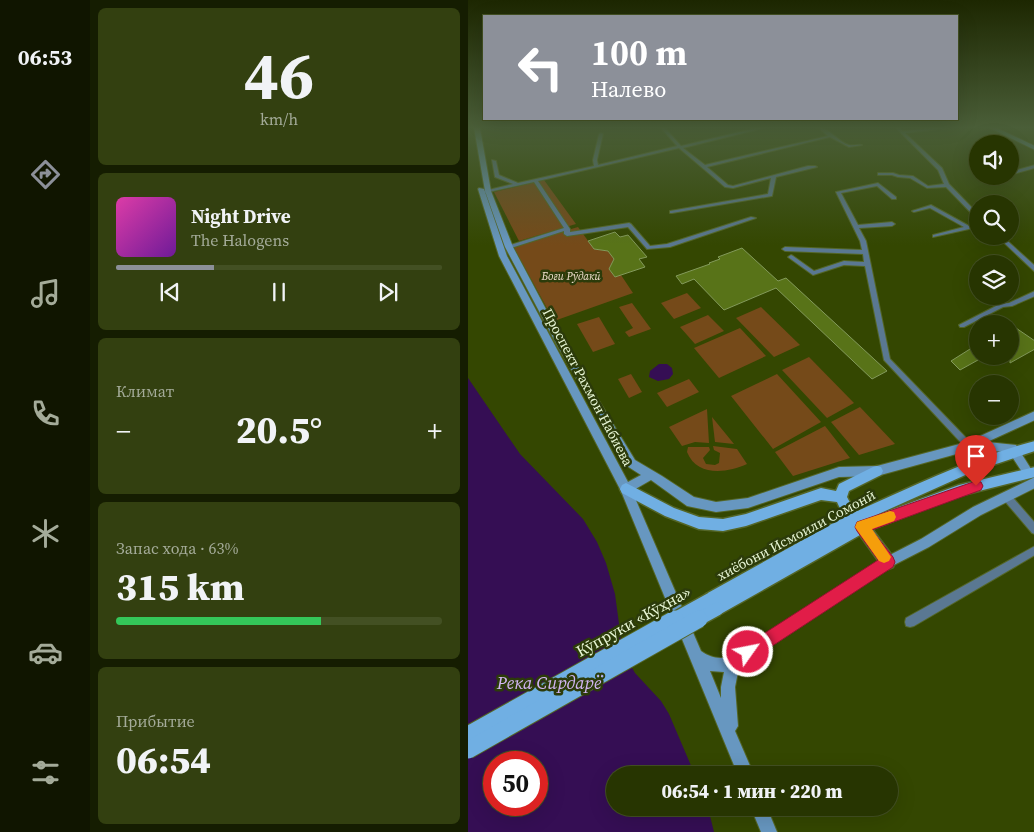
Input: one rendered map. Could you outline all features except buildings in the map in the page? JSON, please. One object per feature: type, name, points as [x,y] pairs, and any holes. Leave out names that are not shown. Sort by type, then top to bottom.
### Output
[{"type":"main road","name":"Проспект Рахмон Набиева","points":[[481,167],[485,192],[503,256],[626,488],[732,740]]},
{"type":"main road","name":"Проспект Рахмон Набиева","points":[[485,192],[494,209],[508,247],[561,345],[631,464],[692,502],[716,507],[748,503],[839,472],[877,471],[969,446]]},
{"type":"main road","points":[[969,446],[1034,415]]},
{"type":"main road","points":[[969,446],[1008,447],[1015,451],[1032,475]]},
{"type":"main road","name":"хиёбони Исмоили Сомонӣ","points":[[857,524],[968,468],[1034,446]]},
{"type":"main road","points":[[877,471],[845,485],[842,488],[841,497],[857,524],[888,562]]},
{"type":"main road","points":[[626,488],[650,475]]},
{"type":"main road","points":[[695,655],[707,664],[720,667],[733,663],[888,562],[1006,496],[1032,475]]},
{"type":"main road","points":[[468,750],[714,604],[857,524],[959,491],[1032,475]]},
{"type":"main road","points":[[626,488],[670,512],[699,524],[723,525],[746,520],[821,494],[841,497]]},
{"type":"main road","name":"Кӯпруки «Кӯҳна»","points":[[468,735],[714,604]]},
{"type":"main road","points":[[733,663],[728,686],[728,718],[732,740],[742,766]]},
{"type":"main road","points":[[763,816],[770,832]]},
{"type":"street","points":[[495,167],[497,176],[519,185]]},
{"type":"street","points":[[485,192],[596,167]]},
{"type":"street","points":[[704,167],[727,186],[734,187],[808,167],[815,167]]},
{"type":"street","points":[[938,167],[947,185],[969,208]]},
{"type":"street","points":[[1019,171],[1032,167]]},
{"type":"street","points":[[880,174],[911,177],[927,187],[947,185]]},
{"type":"street","points":[[672,212],[770,195],[774,177]]},
{"type":"street","points":[[535,181],[567,229],[567,234],[629,226],[649,248],[698,237],[753,218]]},
{"type":"street","points":[[894,198],[878,184],[838,192],[863,241],[886,360],[969,446]]},
{"type":"street","points":[[914,211],[931,206],[948,214],[967,227]]},
{"type":"street","points":[[856,227],[892,224]]},
{"type":"street","points":[[935,236],[967,227]]},
{"type":"street","points":[[508,247],[567,229]]},
{"type":"street","points":[[1008,245],[1034,270]]},
{"type":"street","points":[[786,249],[865,252]]},
{"type":"street","points":[[791,257],[813,273],[844,263],[867,264]]},
{"type":"street","points":[[962,325],[1002,305],[1010,305],[1034,293]]},
{"type":"street","points":[[1006,496],[1034,530]]},
{"type":"street","points":[[910,622],[1034,550]]},
{"type":"green space","points":[[544,180],[576,224],[519,241],[494,192]]},
{"type":"green space","name":"Боғи Рӯдакӣ","points":[[578,227],[594,249],[608,251],[614,259],[609,269],[615,277],[621,275],[633,293],[554,321],[513,246]]},
{"type":"green space","points":[[687,293],[701,308],[674,319],[661,303]]},
{"type":"green space","points":[[632,303],[651,329],[629,337],[625,332],[633,328],[619,307]]},
{"type":"green space","points":[[761,307],[800,345],[774,357],[736,318]]},
{"type":"green space","points":[[708,315],[724,331],[695,344],[680,327]]},
{"type":"green space","points":[[599,317],[615,344],[593,352],[577,324]]},
{"type":"green space","points":[[740,328],[766,356],[719,378],[694,348]]},
{"type":"green space","points":[[809,357],[854,403],[827,418],[782,370]]},
{"type":"green space","points":[[631,374],[642,392],[629,398],[618,379]]},
{"type":"green space","points":[[777,374],[821,422],[773,449],[731,396]]},
{"type":"green space","points":[[689,379],[699,392],[667,407],[657,393]]},
{"type":"green space","points":[[860,407],[895,444],[859,455],[831,422]]},
{"type":"green space","points":[[707,409],[709,443],[695,442],[682,446],[669,427]]},
{"type":"green space","points":[[712,417],[734,444],[715,442]]},
{"type":"green space","points":[[825,426],[850,458],[793,476],[775,452]]},
{"type":"green space","points":[[713,446],[737,449],[747,464],[722,471],[713,471],[698,466],[687,452],[688,447],[709,447],[710,450],[703,458],[706,464],[715,465],[719,463],[720,453],[714,450]]},
{"type":"water","points":[[659,364],[667,364],[672,368],[673,374],[669,379],[658,381],[649,377],[650,371]]},
{"type":"water","name":"Река Сирдарё","points":[[468,378],[520,454],[583,519],[597,542],[606,563],[615,594],[624,654],[635,673],[661,701],[669,714],[691,766],[606,766],[606,816],[710,816],[714,832],[468,832]]},
{"type":"slow traffic","points":[[884,557],[862,527],[890,517]]},
{"type":"route","points":[[748,652],[888,562],[862,527],[976,486]]}]
